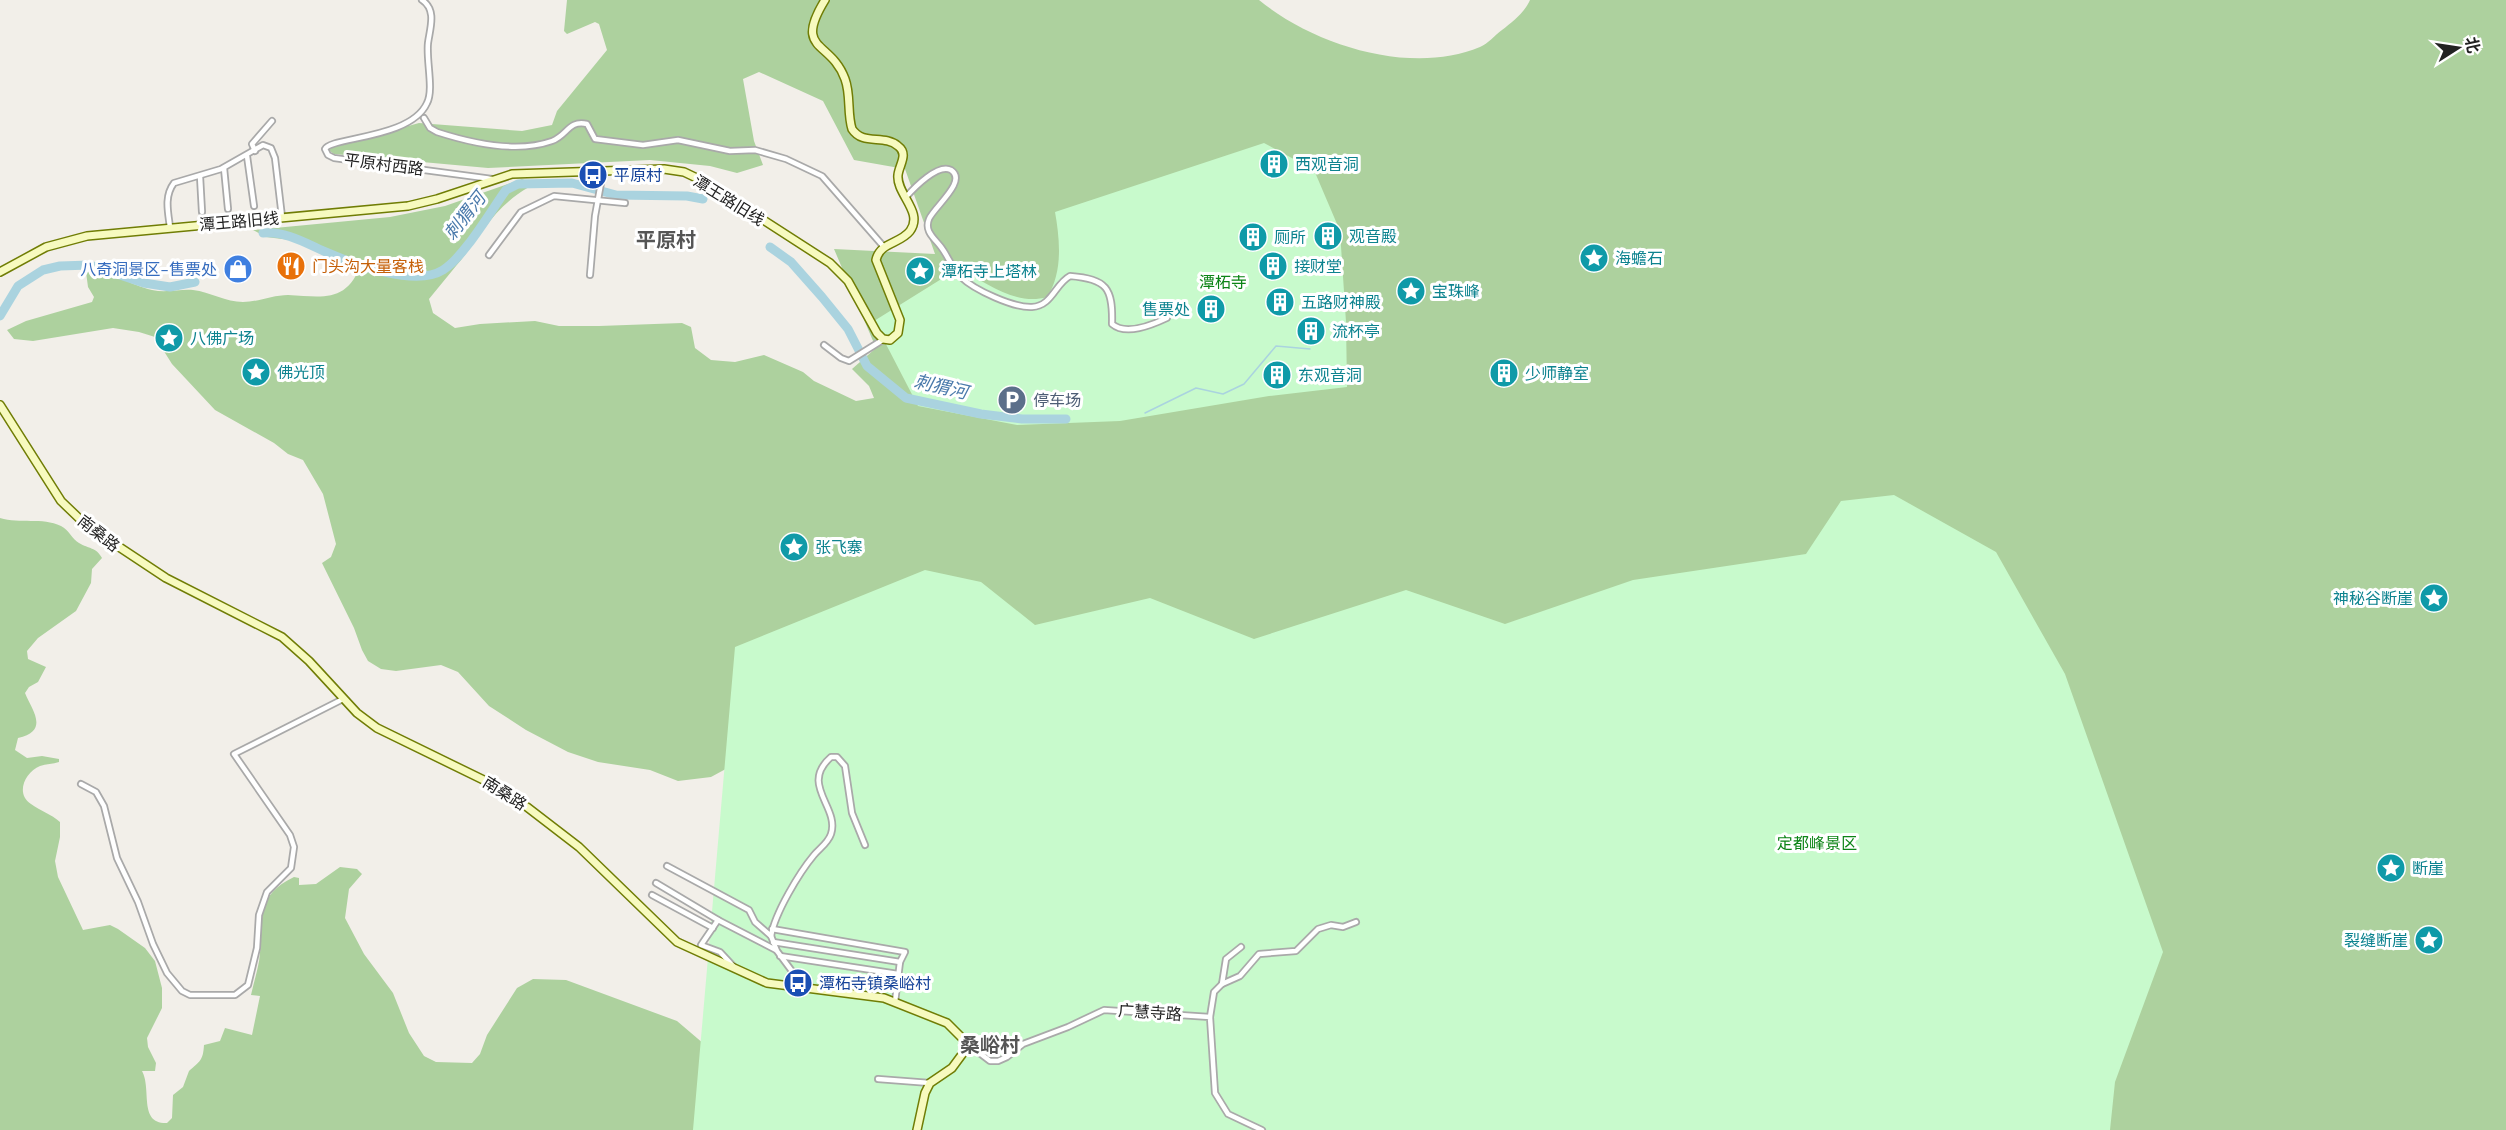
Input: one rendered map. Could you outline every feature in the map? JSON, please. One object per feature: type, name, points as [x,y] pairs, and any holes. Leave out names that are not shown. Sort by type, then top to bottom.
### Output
[{"type":"main road","points":[[825,0],[814,20],[813,38],[843,75],[854,132],[862,138],[891,142],[902,151],[898,178],[900,189],[913,214],[912,229],[884,247]]},
{"type":"main road","name":"潭王路旧线","points":[[0,272],[38,251],[65,241],[170,227],[421,204],[492,179],[522,173],[664,169],[684,172],[703,181],[830,263],[848,281],[877,333],[886,340],[895,337],[900,324],[877,264],[879,253],[884,247]]},
{"type":"main road","name":"南桑路","points":[[0,405],[49,484],[86,525],[166,578],[282,637],[309,661],[343,699],[377,728],[500,788],[556,827],[669,936],[767,983],[884,998],[947,1023],[969,1045]]},
{"type":"main road","points":[[917,1130],[925,1094],[930,1083],[952,1068],[969,1045]]},
{"type":"street","name":"平原村西路","points":[[422,0],[431,9],[426,55],[430,96],[423,110],[403,125],[386,132],[331,142],[325,149],[328,155],[334,158],[492,179]]},
{"type":"street","points":[[424,118],[430,128],[437,132],[504,146],[553,141],[563,135],[572,124],[578,122],[587,124],[596,140],[643,145],[678,140],[730,151],[755,150],[786,159],[822,176],[884,247]]},
{"type":"street","points":[[255,151],[252,144],[272,121]]},
{"type":"street","points":[[170,227],[169,189],[182,180],[224,168],[267,145],[275,158],[282,217]]},
{"type":"street","points":[[247,156],[254,206]]},
{"type":"street","points":[[224,168],[228,209]]},
{"type":"street","points":[[906,197],[939,169],[947,168],[954,172],[956,178],[954,186],[929,218],[929,232],[963,279],[1002,301],[1033,307],[1045,303],[1064,279],[1070,276],[1101,282],[1107,288],[1112,297],[1112,324],[1117,328],[1128,330],[1155,324],[1167,318],[1171,308]]},
{"type":"street","points":[[590,275],[595,216],[603,172]]},
{"type":"street","points":[[200,176],[202,212]]},
{"type":"street","points":[[489,255],[521,212],[554,196],[600,198],[626,203]]},
{"type":"street","points":[[824,345],[849,361],[881,340]]},
{"type":"street","points":[[81,784],[96,792],[105,806],[117,858],[167,973],[182,991],[190,995],[235,995],[248,985],[252,974],[257,948],[259,915],[267,892],[291,868],[294,847],[290,835],[234,754],[343,699]]},
{"type":"street","points":[[803,986],[780,956],[771,936],[772,929],[806,867],[831,834],[831,820],[818,788],[821,771],[831,757],[837,758],[845,766],[852,813],[865,845]]},
{"type":"street","points":[[668,866],[748,910],[755,922],[771,936]]},
{"type":"street","points":[[656,883],[718,920],[777,951]]},
{"type":"street","points":[[652,895],[712,928]]},
{"type":"street","points":[[718,920],[702,945],[720,952],[735,969]]},
{"type":"street","points":[[1262,1130],[1228,1114],[1215,1093],[1210,1017],[1214,992],[1222,984],[1240,976],[1259,954],[1296,951],[1318,929],[1331,925],[1343,927],[1356,922]]},
{"type":"street","points":[[772,929],[905,952],[900,962],[895,1002]]},
{"type":"street","points":[[773,942],[900,962]]},
{"type":"street","points":[[1222,984],[1226,959],[1241,947]]},
{"type":"street","points":[[780,956],[898,974]]},
{"type":"street","name":"广慧寺路","points":[[969,1045],[990,1061],[998,1061],[1023,1044],[1104,1010],[1210,1017]]},
{"type":"street","points":[[878,1079],[930,1083]]},
{"type":"green space","points":[[567,0],[1259,0],[1281,16],[1335,42],[1394,57],[1424,58],[1453,55],[1483,46],[1518,16],[1530,0],[2506,0],[2506,1130],[1310,1130],[746,758],[711,777],[678,781],[650,770],[598,762],[568,752],[526,730],[489,706],[458,672],[441,665],[396,671],[381,669],[368,661],[322,563],[331,557],[336,544],[323,494],[303,460],[288,454],[274,443],[215,410],[172,364],[155,337],[113,328],[33,341],[14,339],[7,330],[26,321],[92,302],[94,297],[88,287],[86,272],[112,275],[152,290],[193,290],[237,302],[249,302],[282,295],[333,295],[349,285],[362,262],[306,242],[266,237],[253,230],[390,217],[445,206],[522,179],[527,181],[529,187],[505,204],[496,214],[429,299],[433,313],[455,328],[480,324],[535,321],[559,326],[682,323],[691,327],[695,348],[711,360],[735,362],[764,355],[803,372],[814,381],[856,401],[874,398],[869,386],[852,369],[876,348],[834,249],[935,254],[905,169],[854,160],[823,101],[759,72],[743,79],[754,141],[763,165],[737,173],[710,166],[650,160],[488,168],[334,154],[327,149],[419,123],[522,131],[552,125],[557,111],[607,50],[599,24],[595,22],[567,34],[564,31]]},
{"type":"green space","name":"潭柘寺","points":[[1264,143],[1314,170],[1340,231],[1346,322],[1347,387],[1269,396],[1120,421],[1017,425],[918,406],[874,321],[959,268],[1013,296],[1035,299],[1047,297],[1056,278],[1058,267],[1059,245],[1055,212]]},
{"type":"green space","name":"定都峰景区","points":[[1894,495],[1996,552],[2065,674],[2163,952],[2115,1082],[2110,1130],[693,1130],[735,647],[925,570],[981,582],[1035,625],[1150,598],[1254,639],[1406,590],[1505,624],[1633,580],[1806,554],[1841,501]]},
{"type":"green space","points":[[0,518],[54,523],[61,526],[83,545],[95,550],[102,558],[92,569],[91,583],[76,611],[38,638],[27,651],[28,659],[46,667],[38,682],[29,687],[25,693],[34,713],[36,725],[28,735],[18,738],[15,750],[27,758],[42,756],[59,759],[59,762],[40,766],[30,773],[23,789],[26,800],[60,822],[60,837],[55,861],[58,877],[83,930],[110,925],[145,948],[155,961],[162,988],[162,1008],[147,1038],[148,1047],[156,1063],[155,1071],[142,1071],[145,1078],[147,1104],[152,1118],[158,1122],[167,1123],[172,1118],[173,1095],[183,1087],[189,1071],[200,1060],[204,1045],[220,1041],[225,1028],[252,1035],[260,996],[251,995],[258,969],[262,918],[267,900],[282,884],[294,877],[299,878],[299,885],[316,884],[340,867],[357,869],[362,874],[349,889],[345,918],[364,954],[393,993],[409,1033],[424,1056],[436,1062],[472,1063],[480,1054],[487,1035],[517,988],[533,979],[566,980],[677,1021],[704,1044],[873,1130],[0,1130]]},
{"type":"waterway","name":"刺猬河","points":[[263,233],[289,236],[370,268],[402,275],[431,275],[451,264],[468,245],[506,190],[518,184],[572,183],[616,195],[687,196],[703,199]]},
{"type":"waterway","name":"刺猬河","points":[[770,247],[791,262],[822,297],[848,329],[867,366],[906,398],[981,414],[1022,419],[1066,419]]},
{"type":"waterway","name":"刺猬河","points":[[0,316],[18,286],[43,270],[60,266],[90,265],[144,283],[170,287],[195,282]]},
{"type":"waterway","points":[[1145,413],[1196,388],[1223,394],[1244,384],[1276,346],[1310,349]]},
{"type":"place","name":"西观音洞","points":[[1274,164]]},
{"type":"place","name":"平原村","points":[[593,175]]},
{"type":"place","name":"观音殿","points":[[1328,236]]},
{"type":"place","name":"厕所","points":[[1253,237]]},
{"type":"place","name":"海蟾石","points":[[1594,258]]},
{"type":"place","name":"门头沟大量客栈","points":[[291,266]]},
{"type":"place","name":"接财堂","points":[[1273,266]]},
{"type":"place","name":"八奇洞景区-售票处","points":[[238,269]]},
{"type":"place","name":"潭柘寺上塔林","points":[[920,271]]},
{"type":"place","name":"宝珠峰","points":[[1411,291]]},
{"type":"place","name":"五路财神殿","points":[[1280,302]]},
{"type":"place","name":"售票处","points":[[1211,309]]},
{"type":"place","name":"流杯亭","points":[[1311,331]]},
{"type":"place","name":"八佛广场","points":[[169,338]]},
{"type":"place","name":"佛光顶","points":[[256,372]]},
{"type":"place","name":"少师静室","points":[[1504,373]]},
{"type":"place","name":"东观音洞","points":[[1277,375]]},
{"type":"place","name":"停车场","points":[[1012,400]]},
{"type":"place","name":"张飞寨","points":[[794,547]]},
{"type":"place","name":"神秘谷断崖","points":[[2434,598]]},
{"type":"place","name":"断崖","points":[[2391,868]]},
{"type":"place","name":"裂缝断崖","points":[[2429,940]]},
{"type":"place","name":"潭柘寺镇桑峪村","points":[[798,983]]},
{"type":"district","name":"平原村","points":[[666,240]]},
{"type":"district","name":"桑峪村","points":[[990,1045]]}]
